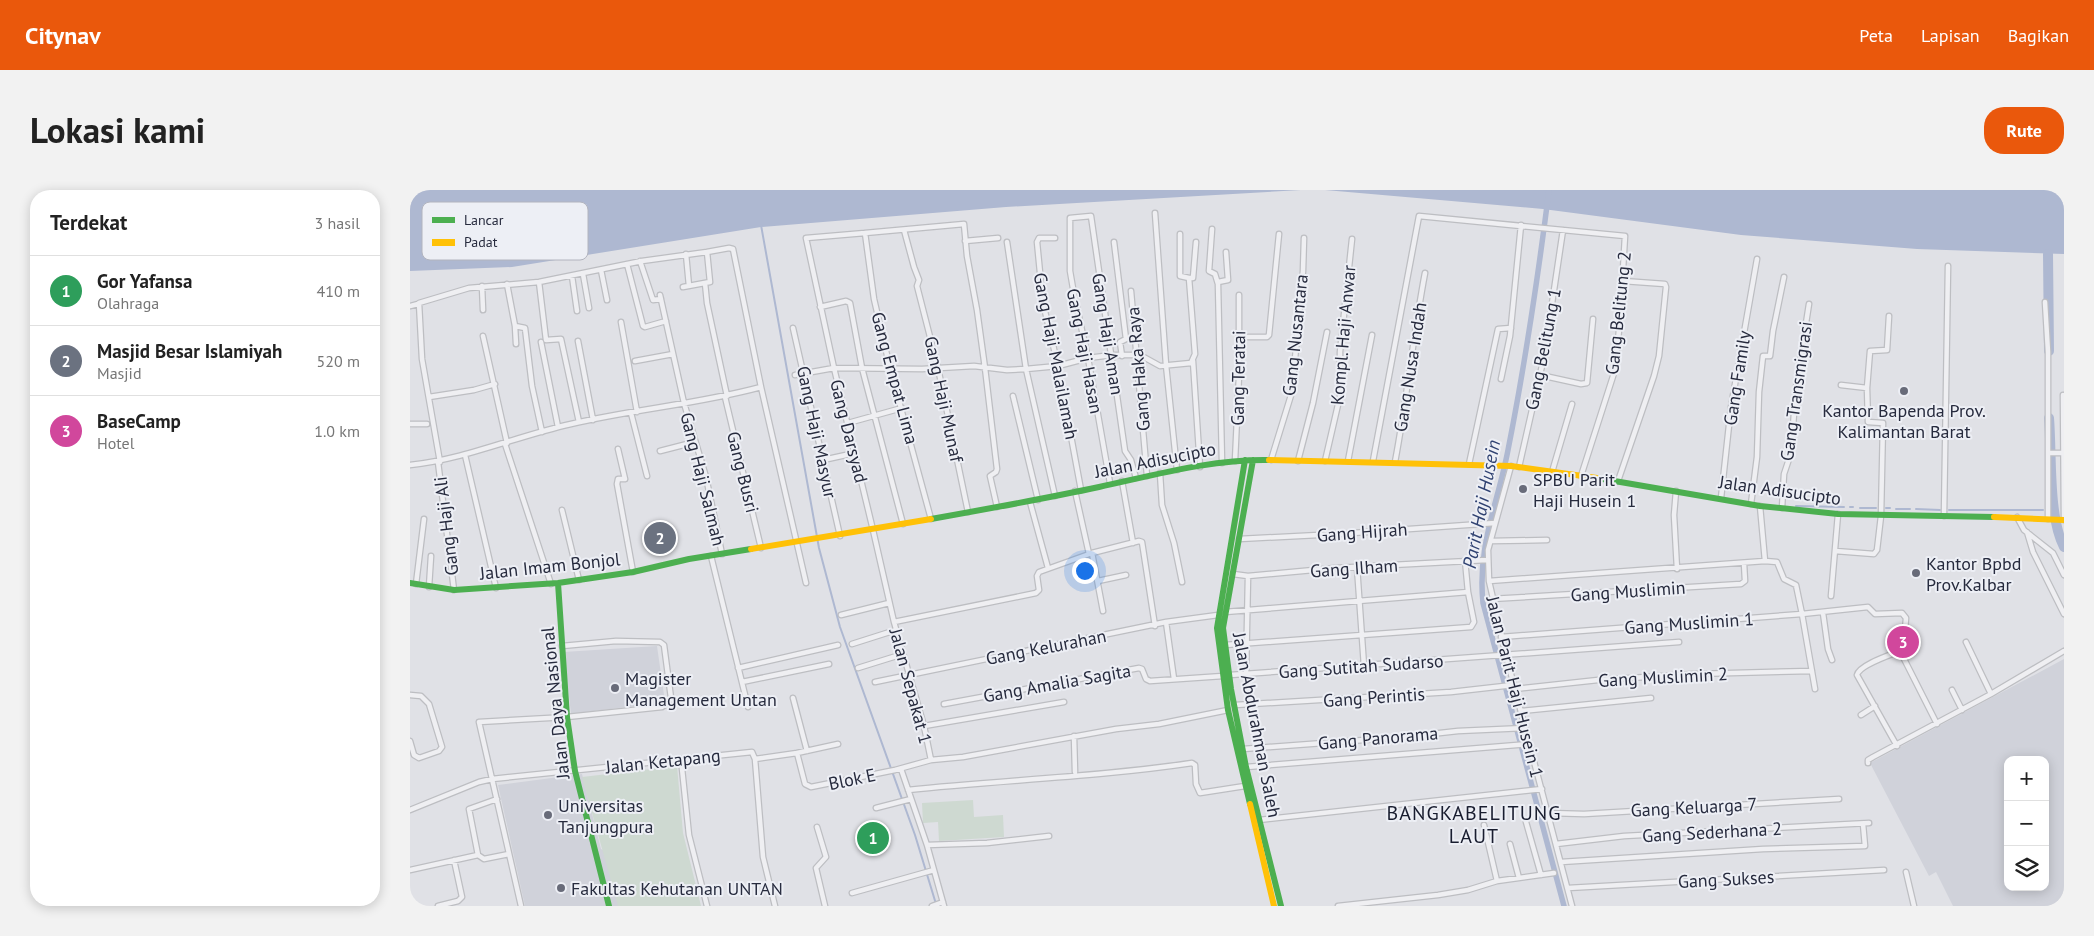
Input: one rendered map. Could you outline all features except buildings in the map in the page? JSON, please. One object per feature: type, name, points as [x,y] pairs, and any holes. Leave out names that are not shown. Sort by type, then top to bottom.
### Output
[{"type":"main road","name":"Jalan Adisucipto","points":[[811,540],[1030,502],[1160,473],[1245,460],[1373,461],[1519,467],[1618,480],[1760,506],[1838,514],[2017,517],[2064,520]]},
{"type":"main road","name":"Jalan Abdurahman Saleh","points":[[1245,460],[1239,539],[1223,628],[1228,710],[1234,720],[1243,749],[1281,906]]},
{"type":"main road","name":"Jalan Abdurahman Saleh","points":[[1253,460],[1218,616],[1217,628],[1226,676],[1235,705],[1234,720],[1245,786],[1274,906]]},
{"type":"main road","name":"Jalan Imam Bonjol","points":[[413,584],[454,590],[554,583],[633,572],[722,554],[811,540]]},
{"type":"main road","name":"Jalan Daya Nasional","points":[[554,583],[575,771],[609,906]]},
{"type":"street","points":[[1155,213],[1166,366],[1177,470]]},
{"type":"street","name":"Gang Haji Aman","points":[[1070,218],[1091,216],[1125,451],[1131,460],[1136,478]]},
{"type":"street","points":[[1373,461],[1419,216],[1563,230]]},
{"type":"street","name":"Gang Haji Hasan","points":[[1070,218],[1070,271],[1088,358],[1110,483]]},
{"type":"street","points":[[865,234],[964,224],[965,241],[986,368],[997,469],[990,476],[997,507]]},
{"type":"street","points":[[1501,380],[1511,328],[1521,225]]},
{"type":"street","name":"Gang Haji Munaf","points":[[904,230],[919,280],[917,286],[938,368],[968,512]]},
{"type":"street","points":[[1212,230],[1209,271],[1215,274],[1218,282],[1222,463]]},
{"type":"street","name":"Gang Belitung 2","points":[[1563,230],[1625,236],[1615,370],[1581,476]]},
{"type":"street","name":"Gang Belitung 1","points":[[1519,467],[1540,375],[1563,230]]},
{"type":"street","name":"Gang Darsyad","points":[[865,234],[806,238],[820,307],[873,530]]},
{"type":"street","name":"Gang Empat Lima","points":[[865,234],[874,298],[890,368],[931,519]]},
{"type":"street","points":[[1180,234],[1180,276],[1194,278],[1196,242]]},
{"type":"street","points":[[1239,337],[1268,336],[1279,234]]},
{"type":"street","points":[[965,241],[998,238]]},
{"type":"street","name":"Gang Haji Malailamah","points":[[1055,238],[1039,238],[1037,243],[1043,303],[1058,366],[1078,490],[1103,611]]},
{"type":"street","name":"Gang Nusantara","points":[[1271,460],[1292,392],[1303,271],[1304,238]]},
{"type":"street","name":"Kompl. Haji Anwar","points":[[1325,460],[1342,386],[1340,352],[1352,239]]},
{"type":"street","points":[[1007,242],[1026,369],[1055,496]]},
{"type":"street","points":[[1114,242],[1126,339],[1120,342],[1122,356]]},
{"type":"street","points":[[410,306],[441,295],[482,286],[539,282],[640,261],[729,248],[733,250],[761,387],[806,583]]},
{"type":"street","name":"Gang Busri","points":[[707,252],[711,281],[705,283],[707,303],[761,548]]},
{"type":"street","points":[[1218,282],[1228,280],[1226,252]]},
{"type":"street","points":[[686,254],[689,286]]},
{"type":"street","name":"Gang Family","points":[[1721,498],[1731,407],[1757,259]]},
{"type":"street","name":"Gang Haji Salmah","points":[[640,261],[653,300],[661,297],[684,403],[706,477],[722,554]]},
{"type":"street","points":[[627,264],[643,326],[666,321]]},
{"type":"street","points":[[1944,516],[1948,266]]},
{"type":"street","points":[[601,270],[607,300]]},
{"type":"street","name":"Gang Nusa Indah","points":[[1395,462],[1406,403],[1412,346],[1425,272]]},
{"type":"street","points":[[583,274],[589,308]]},
{"type":"street","points":[[572,276],[577,311]]},
{"type":"street","points":[[1751,504],[1763,356],[1770,356],[1784,277]]},
{"type":"street","points":[[1189,278],[1195,354],[1193,361],[1200,466]]},
{"type":"street","points":[[1618,480],[1654,376],[1659,356],[1666,287],[1666,284],[1623,281]]},
{"type":"street","points":[[539,282],[546,340],[561,339],[579,422]]},
{"type":"street","points":[[684,286],[705,283]]},
{"type":"street","points":[[507,284],[513,309],[516,344]]},
{"type":"street","points":[[482,286],[483,310]]},
{"type":"street","name":"Gang Haka Raya","points":[[1131,291],[1147,476]]},
{"type":"street","name":"Gang Teratai","points":[[1235,461],[1239,295]]},
{"type":"street","points":[[820,307],[849,302],[862,368],[903,524]]},
{"type":"street","points":[[2045,302],[2048,352],[2048,453],[2051,519]]},
{"type":"street","name":"Gang Haji Ali","points":[[418,304],[422,359],[439,462],[454,590]]},
{"type":"street","name":"Gang Transmigrasi","points":[[1782,508],[1784,474],[1791,452],[1796,387],[1809,304]]},
{"type":"street","points":[[1835,550],[1876,553],[1881,516],[1883,423],[1868,422],[1870,351],[1887,350],[1889,316]]},
{"type":"street","points":[[1540,375],[1584,385],[1587,383],[1593,319]]},
{"type":"street","points":[[620,322],[637,412]]},
{"type":"street","points":[[515,326],[525,328],[531,376],[542,432]]},
{"type":"street","name":"Gang Haji Masyur","points":[[793,328],[840,536]]},
{"type":"street","points":[[1469,464],[1498,329],[1511,328]]},
{"type":"street","points":[[1298,461],[1313,403],[1327,332]]},
{"type":"street","points":[[1348,461],[1372,335]]},
{"type":"street","points":[[483,336],[495,384],[506,444],[554,583]]},
{"type":"street","points":[[578,341],[593,420]]},
{"type":"street","points":[[541,342],[558,427]]},
{"type":"street","points":[[636,361],[673,354]]},
{"type":"street","points":[[796,375],[834,368],[1026,369],[1058,366],[1088,358],[1112,355],[1142,356],[1157,365],[1166,366],[1193,361]]},
{"type":"street","points":[[429,397],[474,390],[495,384]]},
{"type":"street","points":[[1841,385],[1868,388]]},
{"type":"street","points":[[410,465],[439,462],[579,422],[726,396],[761,387]]},
{"type":"street","points":[[2063,394],[2060,453],[2064,520]]},
{"type":"street","points":[[1013,396],[1038,500]]},
{"type":"street","points":[[1552,472],[1572,404]]},
{"type":"street","points":[[848,423],[902,408]]},
{"type":"street","points":[[631,413],[648,476]]},
{"type":"street","points":[[410,424],[427,424]]},
{"type":"street","points":[[660,451],[695,442]]},
{"type":"street","points":[[618,449],[625,479],[618,479],[617,484],[633,572]]},
{"type":"street","points":[[823,460],[855,452]]},
{"type":"street","points":[[2048,453],[2060,453]]},
{"type":"street","points":[[465,455],[496,588]]},
{"type":"street","name":"Jalan Parit Haji Husein 1","points":[[1510,467],[1493,523],[1491,542],[1486,560],[1491,599],[1501,637],[1503,655],[1521,711],[1520,729],[1542,789],[1572,906]]},
{"type":"street","points":[[1160,473],[1162,506],[1174,543],[1182,582]]},
{"type":"street","points":[[1122,481],[1133,543]]},
{"type":"street","points":[[1676,491],[1674,515],[1677,569]]},
{"type":"street","points":[[1030,502],[1048,568]]},
{"type":"street","points":[[1760,506],[1765,561]]},
{"type":"street","points":[[562,510],[579,580]]},
{"type":"street","points":[[1831,596],[1838,514]]},
{"type":"street","points":[[2017,517],[2020,525],[2053,553],[2064,575]]},
{"type":"street","points":[[413,584],[424,519]]},
{"type":"street","name":"Gang Hijrah","points":[[1239,539],[1493,523]]},
{"type":"street","name":"Jalan Sepakat 1","points":[[873,530],[889,603],[924,726],[931,760],[901,769]]},
{"type":"street","points":[[2027,532],[2033,552],[2064,614]]},
{"type":"street","points":[[1491,542],[1547,540]]},
{"type":"street","points":[[894,622],[1036,593],[1039,590],[1038,573],[1048,568],[1091,553],[1142,542],[1156,626]]},
{"type":"street","points":[[428,587],[431,556]]},
{"type":"street","points":[[711,556],[748,707]]},
{"type":"street","points":[[1225,645],[1471,627],[1474,622],[1468,592],[1465,560]]},
{"type":"street","name":"Gang Ilham","points":[[1233,574],[1248,576],[1357,567],[1486,560]]},
{"type":"street","points":[[1489,581],[1677,569],[1765,561],[1777,562],[1784,579],[1796,585],[1815,689]]},
{"type":"street","name":"Gang Muslimin","points":[[1491,599],[1741,584],[1745,581],[1744,563]]},
{"type":"street","points":[[1357,567],[1364,666]]},
{"type":"street","points":[[1098,581],[1126,575]]},
{"type":"street","points":[[1246,674],[1248,576]]},
{"type":"street","points":[[1225,612],[1468,592]]},
{"type":"street","points":[[841,615],[889,603]]},
{"type":"street","name":"Gang Muslimin 1","points":[[1501,637],[1823,613],[1868,607],[1876,614],[1902,613],[1906,618],[1905,630]]},
{"type":"street","points":[[1823,613],[1828,648],[1832,660]]},
{"type":"street","name":"Gang Kelurahan","points":[[875,682],[1156,626],[1166,622],[1218,616]]},
{"type":"street","points":[[1166,622],[1174,679]]},
{"type":"street","points":[[852,644],[896,630]]},
{"type":"street","points":[[521,906],[480,722],[568,717],[662,707],[668,703],[671,694],[664,645],[658,641],[616,641],[562,646]]},
{"type":"street","name":"Gang Sutitah Sudarso","points":[[1226,676],[1679,642]]},
{"type":"street","points":[[1966,642],[1991,694]]},
{"type":"street","points":[[738,668],[838,645]]},
{"type":"street","points":[[1897,746],[1857,675],[1857,672],[1869,664],[1900,651],[1937,724]]},
{"type":"street","points":[[1868,763],[1868,760],[1991,694],[2064,651]]},
{"type":"street","points":[[858,668],[903,654]]},
{"type":"street","points":[[742,682],[829,664]]},
{"type":"street","name":"Gang Amalia Sagita","points":[[944,704],[1139,668],[1142,669],[1146,679],[1150,681],[1226,676]]},
{"type":"street","name":"Gang Muslimin 2","points":[[1514,687],[1694,674],[1812,672]]},
{"type":"street","name":"Gang Perintis","points":[[1235,705],[1514,687]]},
{"type":"street","points":[[1952,690],[1962,710]]},
{"type":"street","points":[[410,695],[421,696],[429,704],[442,747],[439,751],[419,758],[414,755],[410,741]]},
{"type":"street","points":[[793,698],[807,751]]},
{"type":"street","points":[[1521,711],[1651,698]]},
{"type":"street","points":[[924,726],[1064,702]]},
{"type":"street","points":[[1861,715],[1875,706]]},
{"type":"street","points":[[931,760],[1159,724],[1228,710]]},
{"type":"street","name":"Gang Panorama","points":[[1243,749],[1404,738],[1458,731],[1520,729]]},
{"type":"street","points":[[1074,736],[1075,772]]},
{"type":"street","points":[[775,906],[763,857],[755,759],[797,753],[838,744]]},
{"type":"street","points":[[1246,767],[1527,745]]},
{"type":"street","name":"Jalan Ketapang","points":[[410,810],[479,782],[492,779],[751,752],[754,753],[755,759]]},
{"type":"street","name":"Blok E","points":[[797,753],[805,784],[811,787],[901,769]]},
{"type":"street","points":[[682,759],[689,835],[707,906]]},
{"type":"street","points":[[908,790],[1127,772],[1192,763],[1195,765],[1196,784],[1200,793],[1245,786]]},
{"type":"street","points":[[901,769],[908,790],[908,800],[927,845],[942,904],[932,906]]},
{"type":"street","points":[[1259,820],[1542,789]]},
{"type":"street","points":[[478,856],[469,809],[496,799]]},
{"type":"street","name":"Gang Keluarga 7","points":[[1549,813],[1584,814],[1839,799]]},
{"type":"street","points":[[876,808],[908,800]]},
{"type":"street","points":[[1526,822],[1541,875]]},
{"type":"street","name":"Gang Sederhana 2","points":[[1556,844],[1624,836],[1866,824],[1865,846],[1777,848],[1561,862]]},
{"type":"street","points":[[1484,825],[1497,881]]},
{"type":"street","points":[[817,827],[826,856],[816,868],[825,906]]},
{"type":"street","points":[[927,845],[987,843],[1049,836]]},
{"type":"street","points":[[1510,844],[1519,878]]},
{"type":"street","points":[[410,870],[478,856],[491,858],[509,854]]},
{"type":"street","points":[[438,906],[458,901],[462,897],[454,860]]},
{"type":"street","points":[[852,893],[934,870]]},
{"type":"street","name":"Gang Sukses","points":[[1568,888],[1884,870]]},
{"type":"street","points":[[1906,872],[1914,906]]},
{"type":"street","points":[[1338,906],[1438,895],[1468,890],[1497,881],[1554,873]]},
{"type":"shaded area","name":"Magister Management Untan","points":[[657,646],[665,702],[571,714],[564,652]]},
{"type":"shaded area","points":[[2064,659],[2064,906],[1953,906],[1936,872],[1929,876],[1870,763]]},
{"type":"shaded area","points":[[677,766],[683,833],[701,906],[618,906],[582,777]]},
{"type":"shaded area","name":"Universitas Tanjungpura","points":[[582,774],[601,849],[701,906],[525,906],[498,785]]},
{"type":"shaded area","points":[[973,800],[974,817],[1003,815],[1004,837],[939,841],[938,822],[923,823],[922,803]]},
{"type":"water","points":[[410,190],[1301,190],[1006,207],[761,227],[588,255],[588,202],[422,202],[422,260],[556,260],[512,267],[410,271]]},
{"type":"water","points":[[1325,190],[2064,190],[2064,254],[1917,249],[1741,235],[1543,209]]},
{"type":"waterway","name":"Parit Haji Husein","points":[[1549,190],[1536,288],[1520,385],[1504,469],[1486,544],[1482,582],[1483,603],[1564,906]]},
{"type":"waterway","points":[[761,225],[819,548],[840,627],[915,835],[936,904]]},
{"type":"waterway","points":[[2048,254],[2049,351]]},
{"type":"waterway","points":[[2049,418],[2053,502],[2055,519],[2064,547]]},
{"type":"waterway","points":[[1796,506],[1844,507]]},
{"type":"waterway","points":[[1860,508],[1876,508]]},
{"type":"waterway","points":[[1896,509],[1910,509]]},
{"type":"waterway","points":[[1916,509],[1940,510]]},
{"type":"waterway","points":[[1949,510],[2043,510]]},
{"type":"traffic: fast","points":[[1245,460],[1217,628],[1228,710],[1250,804]]},
{"type":"traffic: fast","points":[[931,519],[1057,496],[1205,465],[1248,460],[1269,460]]},
{"type":"traffic: fast","points":[[1253,460],[1223,628],[1231,689],[1246,767],[1281,906]]},
{"type":"traffic: fast","points":[[1597,478],[1760,506],[1838,514],[1994,517]]},
{"type":"traffic: fast","points":[[410,583],[454,590],[558,583],[633,572],[689,559],[751,549]]},
{"type":"traffic: fast","points":[[558,583],[567,717],[575,771],[609,906]]},
{"type":"traffic: slow","points":[[1269,460],[1511,466],[1597,478]]},
{"type":"traffic: slow","points":[[1994,517],[2064,520]]},
{"type":"traffic: slow","points":[[751,549],[931,519]]},
{"type":"traffic: slow","points":[[1250,804],[1274,906]]},
{"type":"place","name":"Kantor Bapenda Prov. Kalimantan Barat","points":[[1904,391]]},
{"type":"place","name":"SPBU Parit Haji Husein 1","points":[[1523,489]]},
{"type":"place","name":"Masjid Besar Islamiyah","points":[[660,538]]},
{"type":"place","name":"Kantor Bpbd Prov.Kalbar","points":[[1916,573]]},
{"type":"place","name":"BaseCamp","points":[[1903,642]]},
{"type":"place","name":"Magister Management Untan","points":[[615,688]]},
{"type":"place","name":"Universitas Tanjungpura","points":[[548,815]]},
{"type":"place","name":"Gor Yafansa","points":[[873,838]]},
{"type":"place","name":"Fakultas Kehutanan UNTAN","points":[[561,888]]},
{"type":"district","name":"BANGKABELITUNG LAUT","points":[[1474,824]]}]
